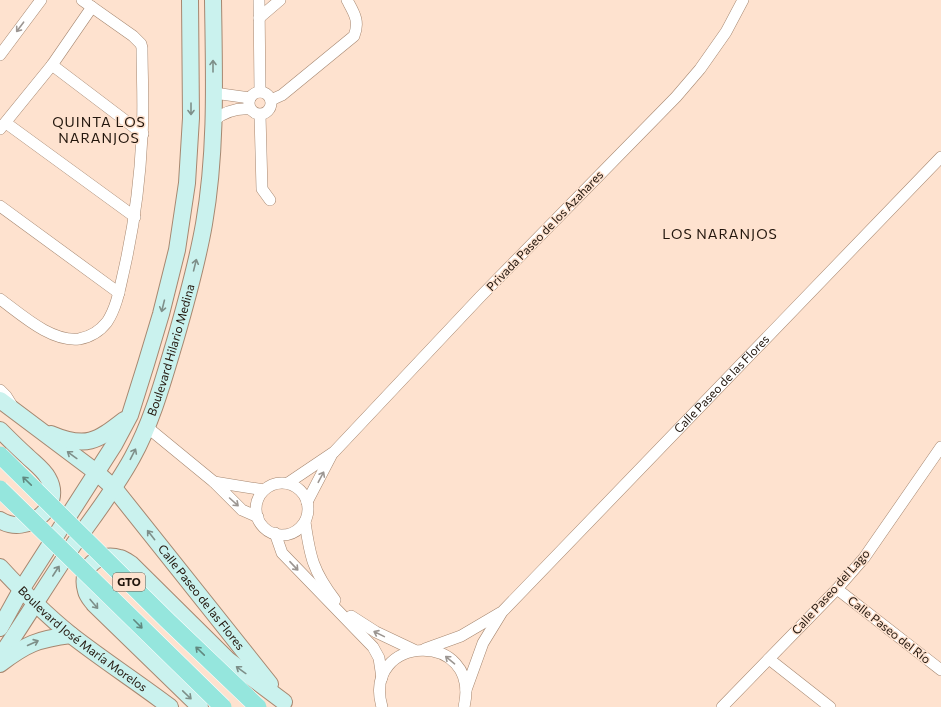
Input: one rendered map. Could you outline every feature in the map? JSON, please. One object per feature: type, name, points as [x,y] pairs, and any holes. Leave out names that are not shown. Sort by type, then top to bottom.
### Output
[{"type":"main road","name":"GTO","points":[[0,455],[169,622],[258,707]]},
{"type":"main road","name":"GTO","points":[[0,489],[223,707]]},
{"type":"street","points":[[0,55],[42,0]]},
{"type":"street","points":[[0,300],[52,334],[66,339],[91,336],[100,329],[108,321],[119,293],[135,217],[140,176],[142,134],[141,44],[133,36],[82,0]]},
{"type":"street","name":"Boulevard Hilario Medina","points":[[0,628],[21,590],[60,532],[114,445],[130,415],[161,314],[175,257],[187,183],[191,118],[190,0]]},
{"type":"street","name":"Boulevard Hilario Medina","points":[[0,657],[73,546],[114,488],[132,458],[147,427],[167,367],[182,318],[198,252],[209,188],[214,93],[213,0]]},
{"type":"street","points":[[259,0],[260,92]]},
{"type":"street","points":[[259,18],[280,0]]},
{"type":"street","points":[[271,100],[282,95],[354,36],[357,28],[356,17],[347,0]]},
{"type":"street","name":"Privada Paseo de los Azahares","points":[[288,483],[334,452],[480,297],[676,97],[700,69],[726,32],[743,0]]},
{"type":"street","points":[[92,7],[52,65],[3,126],[135,217]]},
{"type":"street","points":[[52,65],[142,134]]},
{"type":"street","points":[[213,121],[227,112],[241,109],[250,103],[253,95],[260,92],[269,96],[272,104],[268,112],[260,115],[256,114],[250,103],[214,93]]},
{"type":"street","points":[[260,115],[262,189],[270,200]]},
{"type":"street","name":"Calle Paseo de las Flores","points":[[467,700],[483,643],[502,612],[941,157]]},
{"type":"street","points":[[0,206],[119,293]]},
{"type":"street","points":[[182,220],[204,223]]},
{"type":"street","points":[[0,390],[6,396],[14,410]]},
{"type":"street","points":[[0,400],[34,427],[58,437],[73,441],[90,442],[102,437],[130,415]]},
{"type":"street","name":"Calle Paseo de las Flores","points":[[34,427],[96,472],[114,488],[286,704]]},
{"type":"street","points":[[147,427],[214,482],[242,510],[258,517]]},
{"type":"street","points":[[0,430],[40,467],[48,478],[52,497],[42,515],[32,522],[22,526],[5,523],[0,520]]},
{"type":"street","name":"Calle Paseo del Lago","points":[[722,707],[837,589],[864,558],[941,447]]},
{"type":"street","name":"Privada Paseo de los Azahares","points":[[307,502],[334,452]]},
{"type":"street","points":[[214,482],[264,490]]},
{"type":"street","points":[[288,483],[297,487],[304,494],[307,502],[307,516],[305,522],[297,530],[286,534],[275,533],[267,530],[261,524],[256,507],[264,490],[275,484],[288,483]]},
{"type":"street","points":[[305,522],[310,555],[314,568],[321,581],[337,602],[362,624],[419,650],[434,651],[453,661],[462,674],[467,700]]},
{"type":"street","points":[[275,533],[282,553],[373,648],[379,658],[382,678],[380,684],[379,704]]},
{"type":"street","points":[[200,707],[91,601],[86,590],[85,583],[86,571],[90,564],[100,558],[108,556],[120,558],[131,564],[228,660],[286,704]]},
{"type":"street","name":"Boulevard José María Morelos","points":[[0,567],[35,604],[71,635],[170,707]]},
{"type":"street","name":"Calle Paseo del Río","points":[[837,589],[941,670]]},
{"type":"street","name":"Calle Paseo de las Flores","points":[[382,678],[388,666],[397,657],[461,636],[502,612]]},
{"type":"street","points":[[0,664],[22,648],[35,642],[48,638],[71,635]]},
{"type":"street","points":[[769,658],[830,707]]},
{"type":"district","name":"QUINTA LOS NARANJOS","points":[[99,130]]},
{"type":"district","name":"LOS NARANJOS","points":[[720,234]]}]
